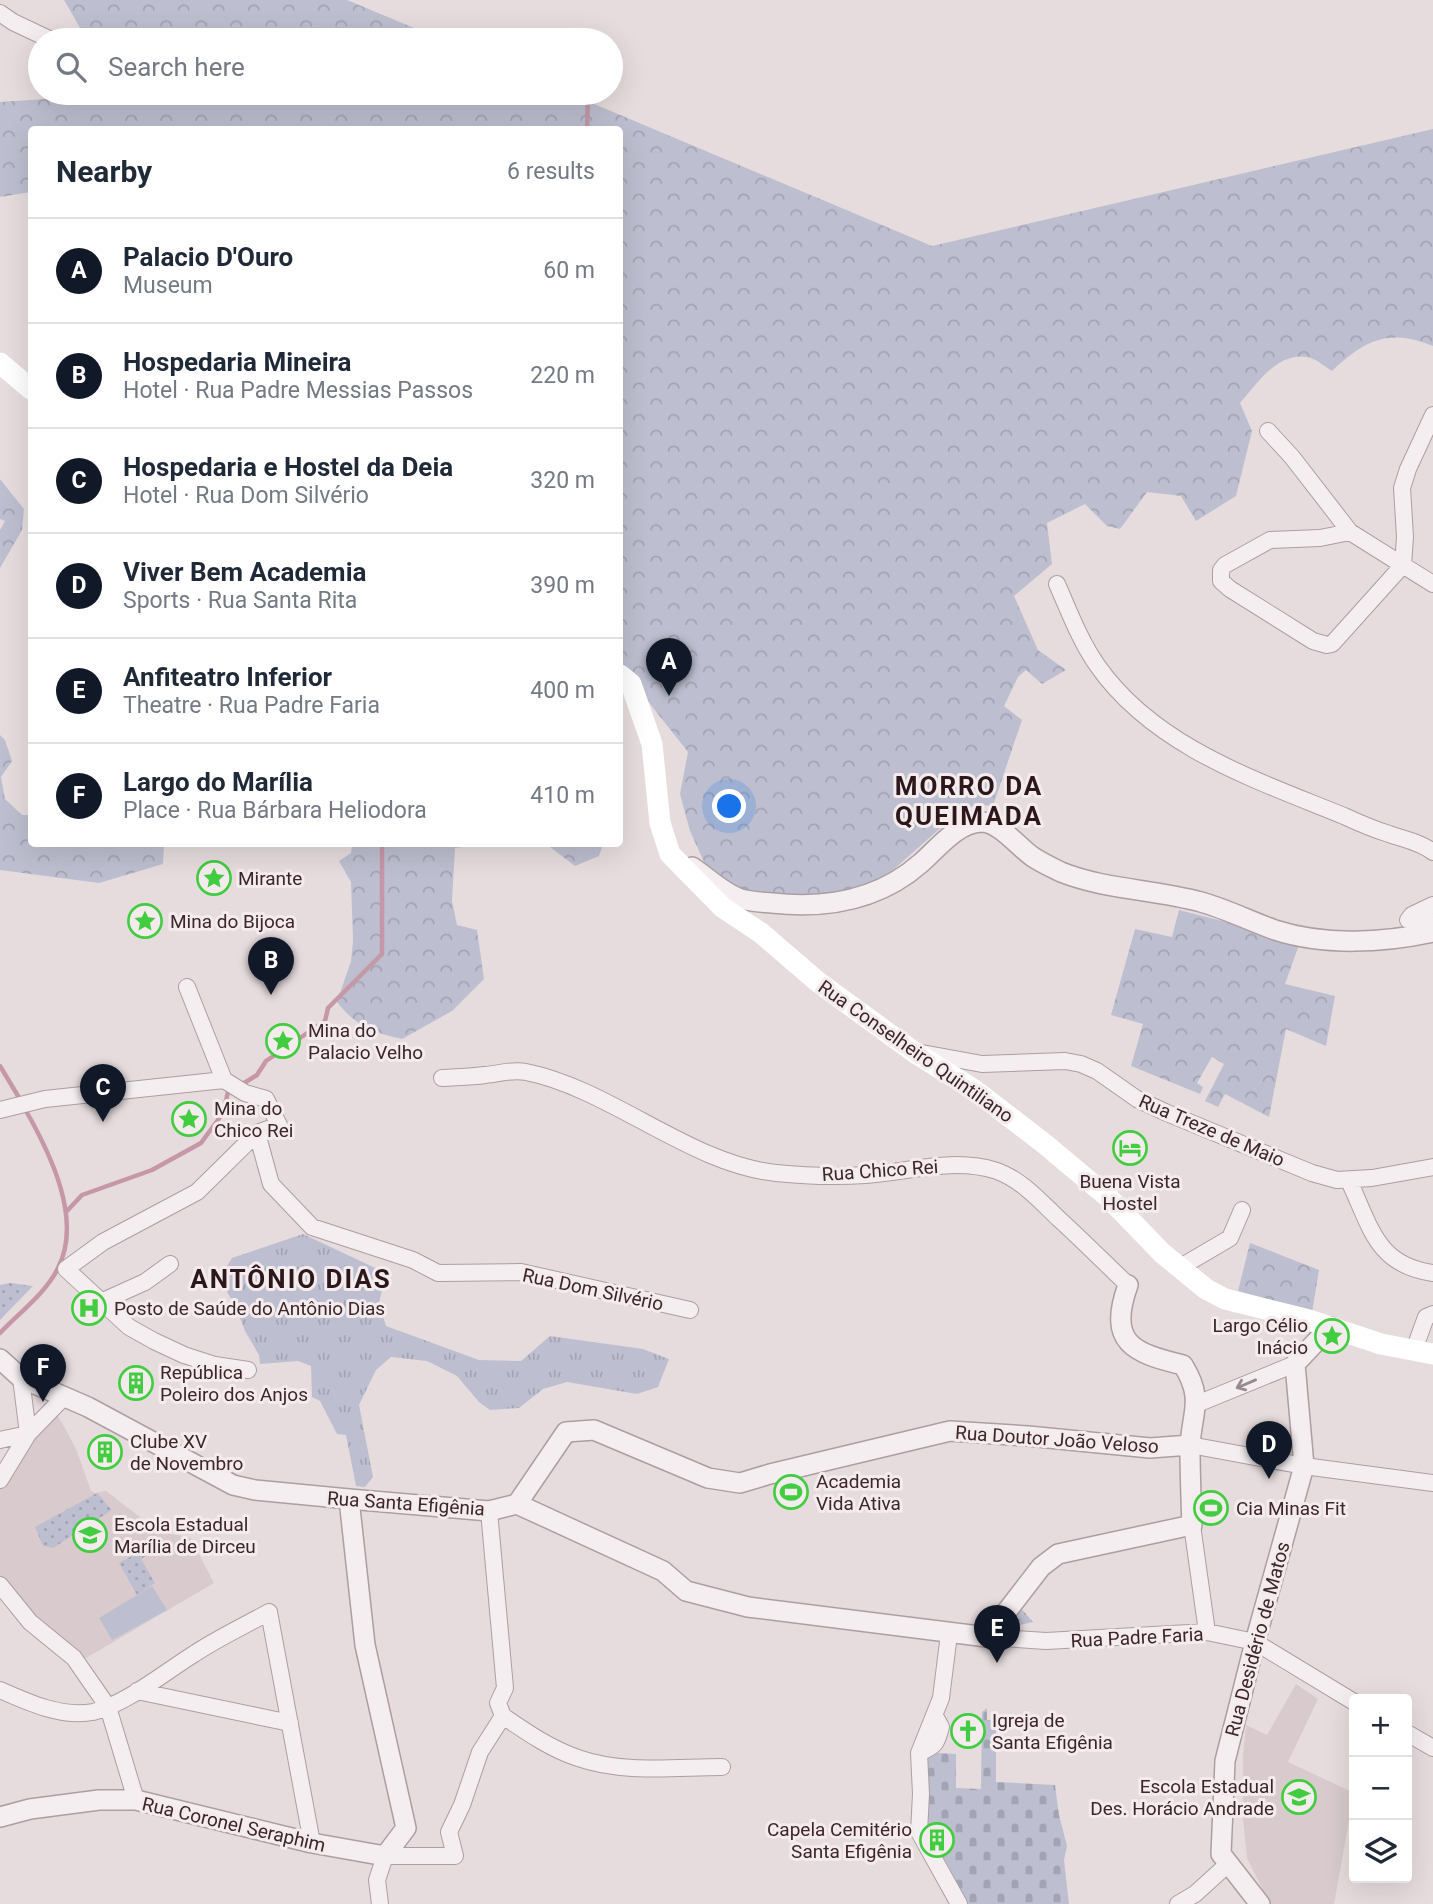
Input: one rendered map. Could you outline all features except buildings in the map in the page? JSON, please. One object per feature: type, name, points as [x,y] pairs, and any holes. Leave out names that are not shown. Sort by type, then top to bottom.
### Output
[{"type":"main road","points":[[0,363],[28,387]]},
{"type":"main road","name":"Rua Conselheiro Quintiliano","points":[[623,677],[631,684],[652,744],[660,823],[670,854],[722,907],[761,933],[818,982],[914,1052],[976,1091],[1046,1145],[1108,1197],[1179,1268],[1206,1289],[1225,1299],[1330,1327],[1381,1344],[1424,1352]]},
{"type":"street","points":[[0,13],[28,29]]},
{"type":"street","points":[[1350,532],[1320,538],[1270,540],[1225,565],[1221,570],[1221,581],[1313,640],[1332,644],[1403,565],[1405,537],[1402,488],[1433,415]]},
{"type":"street","points":[[1268,431],[1292,457],[1350,532],[1433,584]]},
{"type":"street","points":[[1057,584],[1096,664],[1118,692],[1170,735],[1207,758],[1433,852]]},
{"type":"street","points":[[670,854],[737,898],[794,906],[834,902],[861,898],[887,888],[906,876],[960,829],[981,822],[992,824],[1033,857],[1078,879],[1199,901],[1294,935],[1315,939],[1369,940],[1433,933]]},
{"type":"street","points":[[1433,905],[1412,915],[1408,920],[1417,923],[1433,922]]},
{"type":"street","points":[[187,987],[224,1080],[245,1093],[266,1099],[279,1125],[257,1133],[197,1192],[103,1242],[66,1269],[129,1327],[164,1346],[215,1365],[248,1370]]},
{"type":"street","name":"Rua Treze de Maio","points":[[914,1052],[982,1065],[1065,1061],[1081,1064],[1097,1071],[1137,1099],[1167,1113],[1312,1173],[1337,1180],[1349,1181],[1433,1167]]},
{"type":"street","name":"Rua Chico Rei","points":[[442,1078],[486,1075],[509,1070],[540,1075],[602,1101],[704,1151],[744,1166],[773,1173],[868,1175],[922,1167],[953,1166],[978,1167],[999,1172],[1018,1182],[1041,1202],[1128,1285]]},
{"type":"street","points":[[0,1110],[45,1099],[224,1080]]},
{"type":"street","name":"Rua Dom Silvério","points":[[257,1133],[271,1184],[312,1227],[413,1260],[438,1273],[522,1272],[690,1310]]},
{"type":"street","points":[[1349,1181],[1371,1231],[1388,1255],[1411,1268],[1433,1273]]},
{"type":"street","points":[[1179,1268],[1230,1238],[1242,1210]]},
{"type":"street","points":[[103,1301],[145,1282],[170,1265]]},
{"type":"street","points":[[1128,1285],[1122,1304],[1121,1326],[1127,1342],[1155,1358],[1183,1365],[1192,1379],[1197,1404],[1190,1445],[1192,1525],[1207,1632]]},
{"type":"street","points":[[1424,1352],[1426,1317],[1433,1314]]},
{"type":"street","points":[[1197,1404],[1295,1364],[1330,1327]]},
{"type":"street","name":"Rua Desidério de Matos","points":[[1259,1904],[1222,1854],[1225,1761],[1304,1466],[1295,1364]]},
{"type":"street","points":[[10,1368],[28,1434]]},
{"type":"street","name":"Rua Santa Efigênia","points":[[10,1368],[233,1485],[255,1490],[489,1511],[517,1504]]},
{"type":"street","points":[[0,1480],[28,1434],[64,1396]]},
{"type":"street","name":"Rua Doutor João Veloso","points":[[517,1504],[566,1432],[594,1430],[708,1478],[740,1483],[950,1431],[1150,1448],[1190,1445]]},
{"type":"street","points":[[0,1440],[28,1434]]},
{"type":"street","points":[[1190,1445],[1304,1466],[1433,1483]]},
{"type":"street","points":[[349,1499],[365,1645],[406,1828],[384,1856],[377,1880],[380,1904]]},
{"type":"street","points":[[517,1504],[663,1571],[686,1591],[698,1595],[748,1607],[987,1637],[1041,1567],[1058,1554],[1192,1525]]},
{"type":"street","points":[[489,1511],[505,1688],[498,1703],[503,1716],[528,1733],[577,1758],[600,1764],[656,1768],[722,1767]]},
{"type":"street","points":[[0,1585],[30,1622],[74,1658],[108,1707],[136,1800]]},
{"type":"street","points":[[0,1690],[65,1712],[91,1712],[108,1707],[137,1691],[198,1651],[269,1612],[312,1843]]},
{"type":"street","name":"Rua Padre Faria","points":[[987,1637],[1046,1641],[1207,1632],[1255,1642],[1349,1699]]},
{"type":"street","points":[[949,1634],[941,1698],[919,1753],[919,1832],[959,1904]]},
{"type":"street","points":[[137,1691],[290,1723]]},
{"type":"street","points":[[384,1856],[455,1856],[449,1832],[462,1805],[480,1752],[503,1716]]},
{"type":"street","points":[[1412,1736],[1433,1748]]},
{"type":"street","name":"Rua Coronel Seraphim","points":[[0,1817],[14,1812],[99,1800],[136,1800],[312,1843],[384,1856]]},
{"type":"street","points":[[1178,1904],[1195,1894],[1228,1864]]},
{"type":"shaded area","name":"Escola Estadual Marília de Dirceu","points":[[47,1415],[58,1416],[76,1449],[91,1491],[106,1491],[149,1524],[171,1534],[190,1537],[214,1583],[86,1658],[68,1653],[0,1585],[0,1480]]},
{"type":"shaded area","name":"Escola Estadual Des. Horácio Andrade","points":[[1296,1684],[1318,1699],[1288,1762],[1349,1791],[1349,1821],[1334,1904],[1270,1904],[1247,1858],[1243,1819],[1246,1725],[1267,1735]]},
{"type":"green space","points":[[64,0],[347,0],[414,28],[80,28]]},
{"type":"green space","points":[[28,100],[28,105],[597,105],[932,246],[1433,129],[1433,346],[1403,338],[1378,340],[1356,351],[1332,371],[1307,357],[1286,359],[1277,364],[1240,403],[1252,431],[1236,496],[1196,521],[1181,496],[1147,492],[1120,529],[1107,526],[1085,504],[1047,523],[1052,564],[1014,596],[1038,650],[1066,670],[1042,684],[1026,670],[1018,677],[1004,706],[1022,720],[993,806],[963,808],[884,878],[853,893],[776,899],[735,890],[705,864],[690,831],[680,794],[688,752],[623,670],[623,126],[28,126],[28,192],[0,197],[0,102]]},
{"type":"green space","points":[[0,479],[24,509],[22,530],[0,568],[0,530],[5,521],[0,519]]},
{"type":"green space","points":[[0,735],[5,740],[12,761],[1,777],[5,799],[22,815],[28,815],[28,847],[164,847],[163,864],[99,883],[0,870]]},
{"type":"green space","points":[[352,847],[463,847],[455,848],[452,901],[457,925],[477,930],[484,979],[452,1011],[402,1039],[366,1027],[351,1017],[337,1002],[351,961],[353,941],[351,882],[339,861],[351,853]]},
{"type":"green space","points":[[550,847],[602,847],[599,856],[575,866]]},
{"type":"green space","points":[[1179,910],[1299,945],[1285,984],[1335,996],[1326,1046],[1286,1029],[1269,1117],[1225,1094],[1218,1107],[1205,1101],[1224,1064],[1212,1057],[1197,1083],[1203,1087],[1200,1094],[1131,1066],[1143,1024],[1111,1015],[1135,929],[1172,937]]},
{"type":"green space","points":[[303,1234],[386,1273],[379,1303],[386,1326],[479,1360],[521,1361],[550,1336],[643,1349],[669,1359],[658,1387],[637,1394],[567,1382],[543,1389],[519,1408],[490,1410],[479,1402],[457,1376],[427,1361],[391,1357],[376,1370],[359,1405],[373,1477],[365,1487],[356,1486],[346,1435],[337,1434],[320,1401],[312,1397],[311,1366],[298,1361],[260,1364],[259,1355],[221,1282],[223,1272],[232,1258]]},
{"type":"green space","points":[[1250,1243],[1319,1270],[1312,1313],[1238,1291]]},
{"type":"green space","points":[[10,1283],[33,1286],[0,1320],[0,1285]]},
{"type":"green space","points":[[97,1493],[112,1510],[53,1548],[43,1546],[35,1527]]},
{"type":"green space","points":[[145,1549],[147,1555],[141,1559],[155,1583],[137,1595],[119,1563]]},
{"type":"green space","points":[[152,1586],[167,1610],[112,1640],[99,1618]]},
{"type":"green space","points":[[1019,1606],[1033,1622],[1010,1627]]},
{"type":"green space","points":[[987,1708],[987,1720],[996,1720],[996,1782],[1055,1785],[1067,1846],[1064,1860],[1069,1904],[965,1904],[921,1840],[927,1752],[956,1754],[956,1788],[981,1789],[982,1712]]},
{"type":"waterway","points":[[587,126],[588,105]]},
{"type":"waterway","points":[[241,1085],[257,1075],[266,1061],[325,1021],[328,1008],[382,954],[382,847]]},
{"type":"waterway","points":[[0,1066],[21,1101]]},
{"type":"waterway","points":[[67,1211],[82,1195],[152,1170],[201,1143],[223,1113],[228,1092],[233,1089]]},
{"type":"waterway","points":[[0,1333],[47,1286],[65,1249],[67,1229],[60,1187],[53,1166],[25,1109]]},
{"type":"place","name":"Palacio D'Ouro","points":[[669,696]]},
{"type":"place","name":"Mirante","points":[[214,878]]},
{"type":"place","name":"Mina do Bijoca","points":[[145,921]]},
{"type":"place","name":"Hospedaria Mineira","points":[[271,995]]},
{"type":"place","name":"Mina do Palacio Velho","points":[[283,1041]]},
{"type":"place","name":"Mina do Chico Rei","points":[[189,1119]]},
{"type":"place","name":"Hospedaria e Hostel da Deia","points":[[103,1122]]},
{"type":"place","name":"Buena Vista Hostel","points":[[1130,1148]]},
{"type":"place","name":"Posto de Saúde do Antônio Dias","points":[[89,1308]]},
{"type":"place","name":"Largo Célio Inácio","points":[[1332,1336]]},
{"type":"place","name":"República Poleiro dos Anjos","points":[[136,1383]]},
{"type":"place","name":"Largo do Marília","points":[[43,1402]]},
{"type":"place","name":"Clube XV de Novembro","points":[[105,1452]]},
{"type":"place","name":"Viver Bem Academia","points":[[1269,1479]]},
{"type":"place","name":"Academia Vida Ativa","points":[[791,1492]]},
{"type":"place","name":"Cia Minas Fit","points":[[1211,1508]]},
{"type":"place","name":"Escola Estadual Marília de Dirceu","points":[[90,1535]]},
{"type":"place","name":"Anfiteatro Inferior","points":[[997,1663]]},
{"type":"place","name":"Igreja de Santa Efigênia","points":[[968,1731]]},
{"type":"place","name":"Escola Estadual Des. Horácio Andrade","points":[[1299,1797]]},
{"type":"place","name":"Capela Cemitério Santa Efigênia","points":[[937,1840]]},
{"type":"district","name":"MORRO DA QUEIMADA","points":[[969,801]]},
{"type":"district","name":"ANTÔNIO DIAS","points":[[291,1279]]}]
